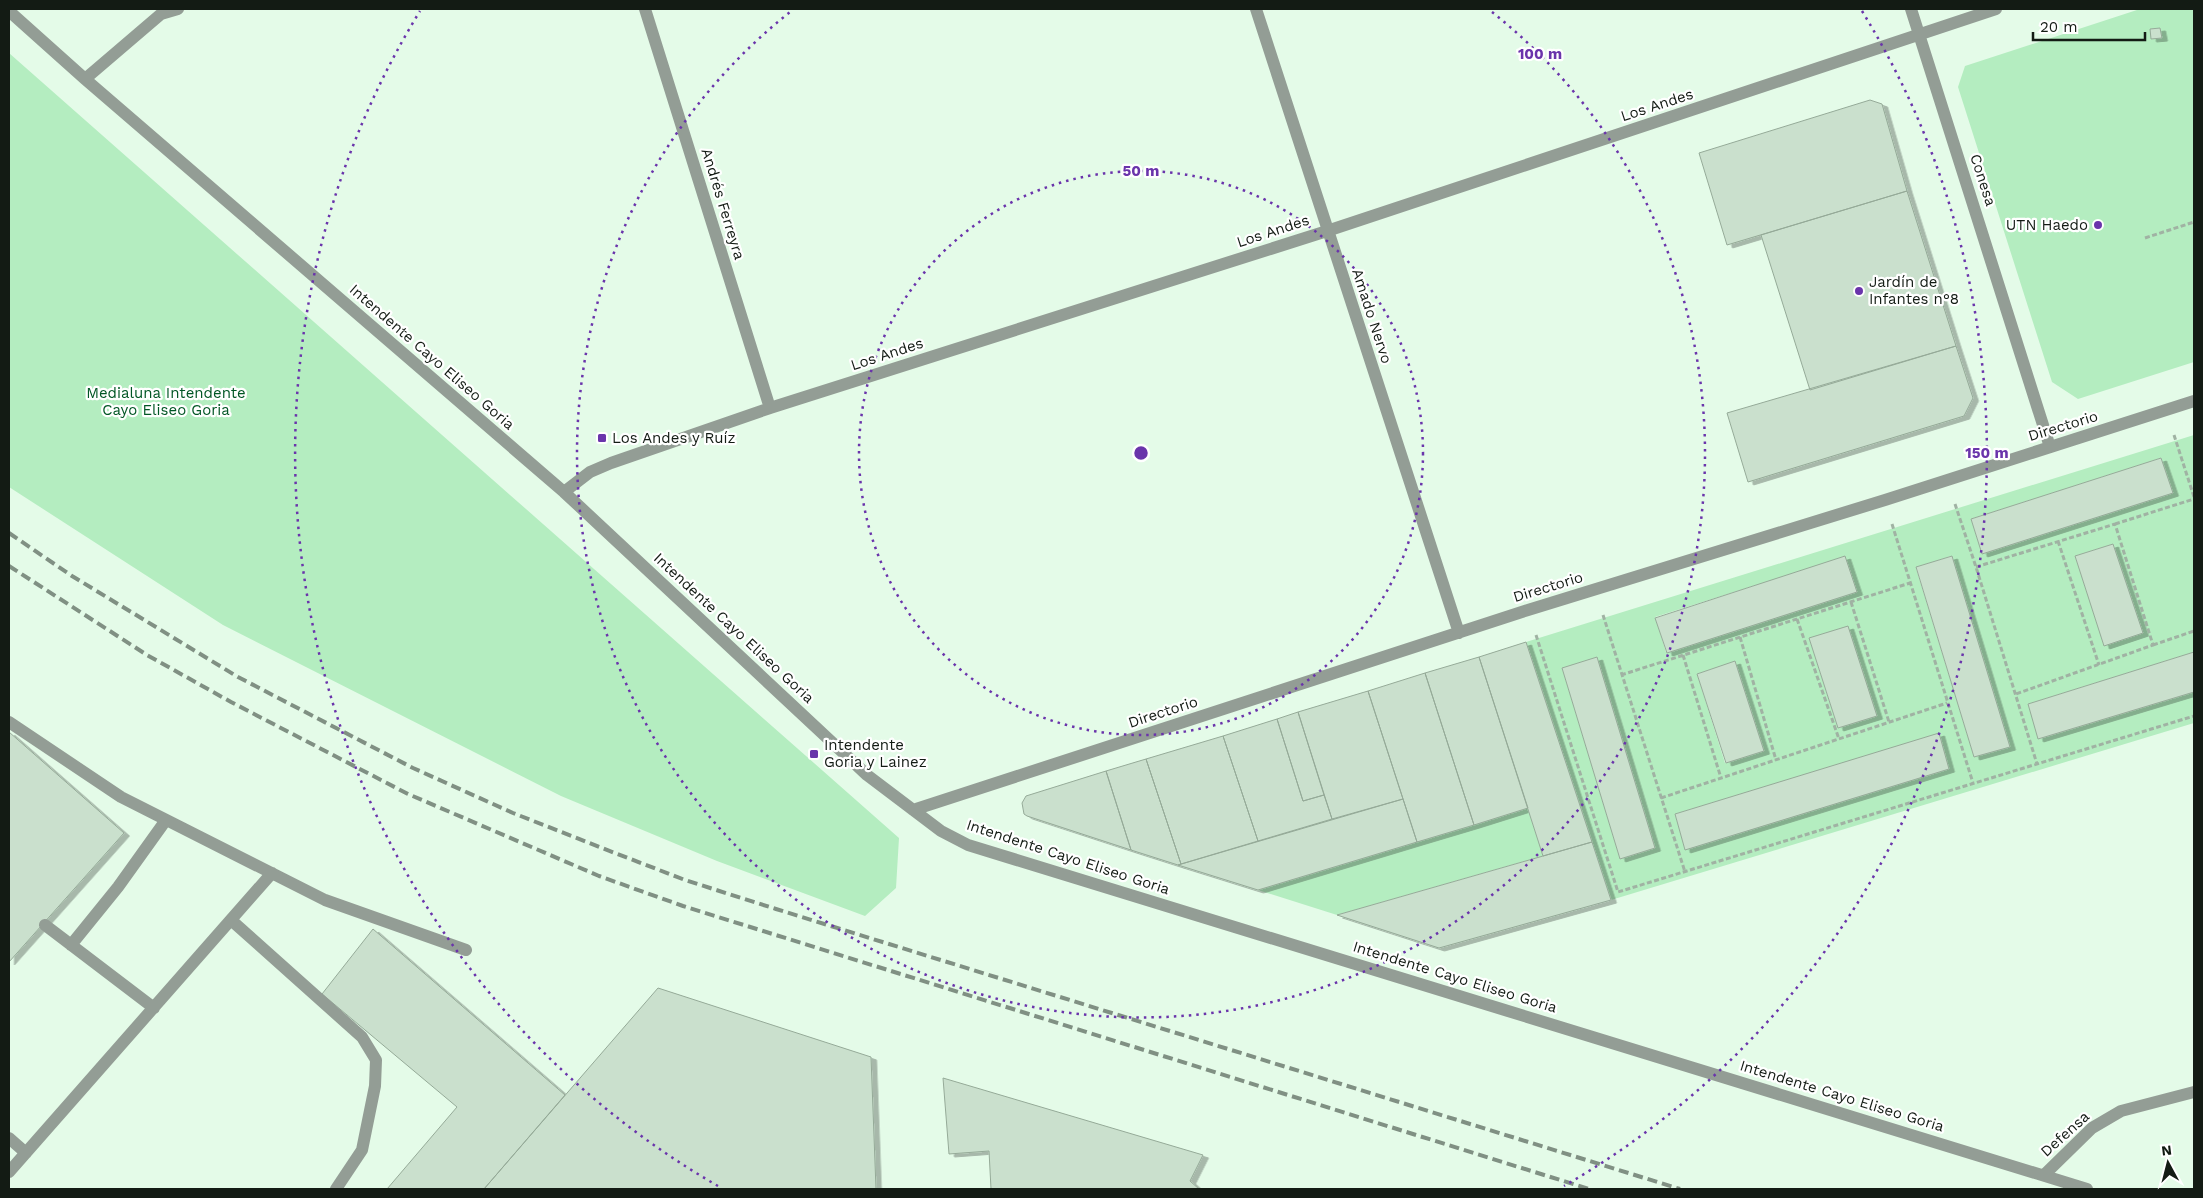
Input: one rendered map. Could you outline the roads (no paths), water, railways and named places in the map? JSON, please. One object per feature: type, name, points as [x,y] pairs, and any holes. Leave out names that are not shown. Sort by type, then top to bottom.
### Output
[{"type":"street","points":[[85,79],[160,11],[178,9]]},
{"type":"street","name":"Andrés Ferreyra","points":[[645,9],[770,408]]},
{"type":"street","name":"Amado Nervo","points":[[1256,9],[1459,633]]},
{"type":"street","name":"Conesa","points":[[1912,9],[2050,447]]},
{"type":"street","name":"Los Andes","points":[[564,492],[590,472],[611,463],[770,408],[1327,231],[1996,9]]},
{"type":"street","name":"Intendente Cayo Eliseo Goria","points":[[9,11],[85,79],[564,492],[867,775],[941,831],[968,845],[2087,1189]]},
{"type":"street","name":"Directorio","points":[[913,810],[1528,610],[1885,500],[2194,401]]},
{"type":"street","points":[[9,722],[121,797],[325,900],[466,950]]},
{"type":"street","points":[[71,945],[118,887],[166,820]]},
{"type":"street","points":[[9,1172],[272,873]]},
{"type":"street","points":[[231,920],[362,1037],[376,1060],[375,1086],[362,1150],[336,1189]]},
{"type":"street","points":[[45,925],[154,1008]]},
{"type":"street","name":"Defensa","points":[[2044,1175],[2092,1128],[2121,1111],[2194,1092]]},
{"type":"street","points":[[9,1138],[26,1153]]},
{"type":"railway","points":[[9,533],[72,576],[238,677],[413,768],[513,813],[602,848],[685,880],[776,909],[1680,1189]]},
{"type":"railway","points":[[9,566],[147,655],[231,702],[408,794],[599,876],[683,906],[1589,1189]]},
{"type":"place","name":"UTN Haedo","points":[[2098,225]]},
{"type":"place","name":"Jardín de Infantes n°8","points":[[1859,291]]},
{"type":"place","name":"Los Andes y Ruíz","points":[[602,438]]},
{"type":"place","name":"Intendente Goria y Lainez","points":[[814,754]]},
{"type":"park label","name":"Medialuna Intendente Cayo Eliseo Goria","points":[[166,402]]}]
